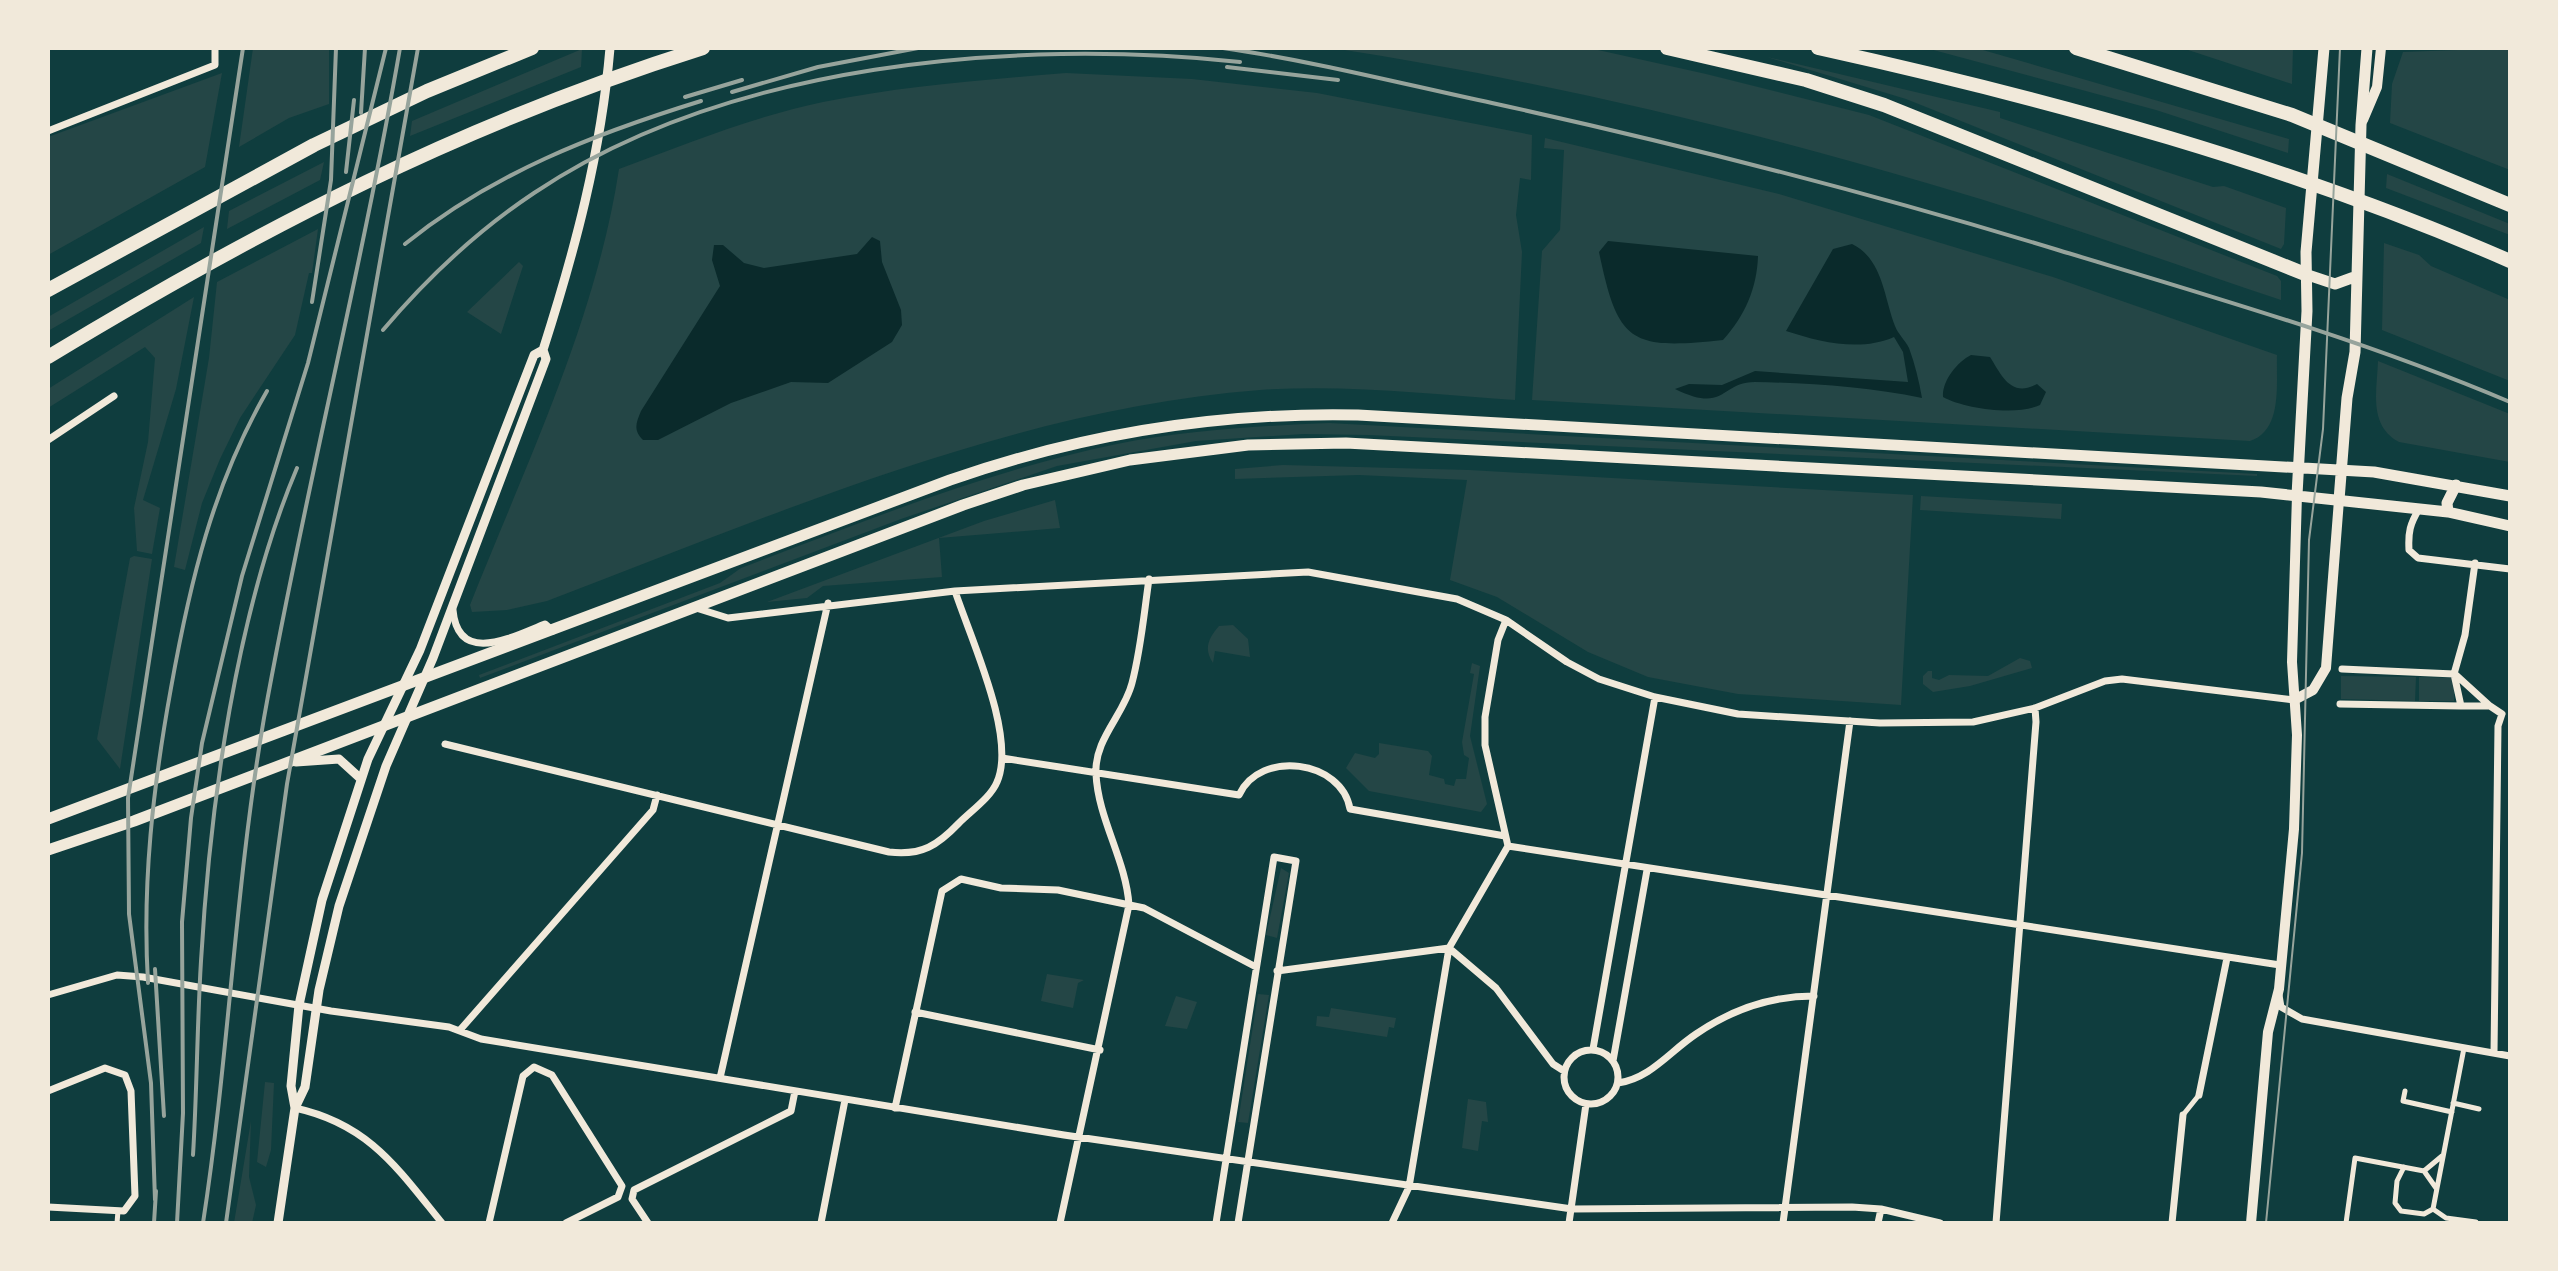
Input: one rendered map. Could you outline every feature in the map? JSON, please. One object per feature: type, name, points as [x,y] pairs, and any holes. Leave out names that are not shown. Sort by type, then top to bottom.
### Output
[{"type":"highway","points":[[48,290],[314,145],[427,91],[532,48]]},
{"type":"highway","points":[[48,357],[165,286],[371,177],[579,88],[703,48]]},
{"type":"highway","points":[[1667,48],[1806,80],[1884,105],[2305,274]]},
{"type":"highway","points":[[1818,48],[1980,84],[2250,163],[2395,213],[2510,261]]},
{"type":"highway","points":[[2076,48],[2292,115],[2510,205]]},
{"type":"main road","points":[[2367,48],[2371,76]]},
{"type":"main road","points":[[2294,700],[2313,690],[2326,668],[2347,398],[2355,352],[2361,125],[2371,76],[2381,48]]},
{"type":"main road","points":[[2251,1223],[2268,1032],[2279,989],[2294,829],[2297,495],[2307,311],[2305,274],[2324,53]]},
{"type":"main road","points":[[2305,274],[2335,284],[2357,273]]},
{"type":"main road","points":[[48,819],[1004,462],[1107,436],[1204,421],[1276,415],[1358,415],[2298,467],[2456,485],[2510,496]]},
{"type":"main road","points":[[48,850],[1023,485],[1130,460],[1248,445],[1346,443],[2099,481],[2297,495],[2448,512],[2510,526]]},
{"type":"main road","points":[[2448,512],[2447,503],[2456,485]]},
{"type":"street","points":[[48,131],[215,65],[215,48]]},
{"type":"street","points":[[278,1223],[295,1108],[305,1087],[316,1008],[339,906],[383,773],[424,680],[546,359],[543,350],[579,237],[602,119],[610,48]]},
{"type":"street","points":[[295,1108],[291,1086],[299,1005],[322,900],[361,779],[435,613],[534,355],[543,350]]},
{"type":"street","points":[[48,440],[114,396]]},
{"type":"street","points":[[2419,509],[2409,525],[2409,550],[2418,558],[2510,569]]},
{"type":"street","points":[[2461,706],[2454,674],[2465,635],[2475,563]]},
{"type":"street","points":[[694,608],[728,618],[828,603],[955,591],[1308,572],[1457,599],[1506,620],[1584,671],[1655,697],[1738,714],[1850,721],[1973,722],[2035,708],[2105,681],[2134,680],[2294,700]]},
{"type":"street","points":[[1060,1223],[1100,1050],[1129,905],[1128,886],[1095,773],[1099,748],[1132,684],[1149,579]]},
{"type":"street","points":[[445,744],[889,852],[928,849],[940,842],[996,784],[1002,758],[998,721],[955,591]]},
{"type":"street","points":[[720,1078],[828,603]]},
{"type":"street","points":[[453,605],[459,629],[481,644],[494,644],[545,624],[553,631]]},
{"type":"street","points":[[1392,1223],[1409,1187],[1449,948],[1508,846],[1485,745],[1485,717],[1498,640],[1506,620]]},
{"type":"street","points":[[2342,669],[2454,674],[2502,714]]},
{"type":"street","points":[[1593,1049],[1655,697]]},
{"type":"street","points":[[2340,704],[2490,706]]},
{"type":"street","points":[[1996,1223],[2035,708]]},
{"type":"street","points":[[2494,1053],[2498,726],[2502,714],[2510,709]]},
{"type":"street","points":[[1783,1223],[1850,721]]},
{"type":"street","points":[[1002,758],[1239,795],[1254,774],[1269,768],[1299,767],[1333,779],[1344,789],[1350,809],[1505,836]]},
{"type":"street","points":[[289,762],[339,759],[361,779]]},
{"type":"street","points":[[460,1030],[653,810],[657,795]]},
{"type":"street","points":[[1508,846],[1627,867],[2280,965]]},
{"type":"street","points":[[1216,1223],[1274,857],[1296,861],[1238,1223]]},
{"type":"street","points":[[1617,1086],[1613,1061],[1647,870]]},
{"type":"street","points":[[895,1108],[942,891],[961,879],[1001,888],[1058,890],[1144,908],[1256,967]]},
{"type":"street","points":[[1277,971],[1449,948],[1496,988],[1553,1064],[1564,1071],[1568,1092],[1586,1104],[1604,1101],[1617,1086],[1639,1080],[1695,1034],[1743,1009],[1791,996],[1814,996]]},
{"type":"street","points":[[2172,1223],[2183,1115],[2199,1095],[2227,958]]},
{"type":"street","points":[[48,995],[117,975],[460,1030],[481,1039],[845,1100],[1226,1160],[1572,1209],[1881,1209],[1940,1223]]},
{"type":"street","points":[[2279,989],[2281,1007],[2302,1019],[2510,1056]]},
{"type":"street","points":[[915,1012],[1100,1050]]},
{"type":"street","points":[[2433,1209],[2464,1048]]},
{"type":"street","points":[[1564,1071],[1578,1052],[1593,1049],[1613,1061]]},
{"type":"street","points":[[489,1223],[523,1076],[534,1067],[544,1068],[552,1075],[621,1183],[622,1191],[618,1197],[566,1223]]},
{"type":"street","points":[[48,1091],[105,1068],[120,1070],[131,1091],[135,1196],[129,1207],[118,1211],[48,1207]]},
{"type":"street","points":[[648,1223],[632,1194],[637,1188],[791,1111],[795,1091]]},
{"type":"street","points":[[2405,1091],[2403,1101],[2452,1112]]},
{"type":"street","points":[[821,1223],[845,1100]]},
{"type":"street","points":[[2453,1103],[2479,1109]]},
{"type":"street","points":[[1569,1223],[1586,1104]]},
{"type":"street","points":[[295,1108],[314,1113],[372,1142],[442,1223]]},
{"type":"street","points":[[2424,1171],[2443,1155]]},
{"type":"street","points":[[2345,1158],[2424,1171],[2437,1188]]},
{"type":"street","points":[[2346,1223],[2355,1158]]},
{"type":"street","points":[[2404,1167],[2397,1181],[2395,1203],[2401,1211],[2424,1214],[2433,1209]]},
{"type":"street","points":[[1878,1223],[1881,1209]]},
{"type":"street","points":[[2433,1209],[2452,1223]]},
{"type":"street","points":[[117,1223],[118,1211]]},
{"type":"street","points":[[2446,1218],[2476,1222]]},
{"type":"shaded area","points":[[253,48],[329,48],[329,104],[289,118],[239,147]]},
{"type":"shaded area","points":[[1332,48],[1589,48],[1869,115],[2277,276],[2281,281],[2281,300],[2018,211],[1782,143],[1558,89]]},
{"type":"shaded area","points":[[1926,48],[1976,48],[2289,139],[2288,153],[2156,110]]},
{"type":"shaded area","points":[[2182,48],[2293,48],[2292,84]]},
{"type":"shaded area","points":[[2510,48],[2510,170],[2390,123],[2392,84],[2403,52]]},
{"type":"shaded area","points":[[582,49],[581,67],[410,136],[412,121]]},
{"type":"shaded area","points":[[1767,57],[2000,112],[2000,118],[2286,208],[2284,244],[2281,249],[1906,99]]},
{"type":"shaded area","points":[[222,73],[205,167],[48,255],[48,137]]},
{"type":"shaded area","points":[[1066,73],[1192,79],[1317,93],[1532,135],[1531,180],[1520,178],[1516,215],[1522,252],[1515,400],[1388,390],[1292,388],[1168,401],[1077,419],[987,442],[897,470],[547,601],[507,610],[472,612],[470,605],[577,336],[594,281],[619,169],[745,123],[823,102],[913,88]]},
{"type":"shaded area","points":[[1545,138],[1779,194],[2053,277],[2277,355],[2273,417],[2261,435],[2250,441],[1532,400],[1542,251],[1560,230],[1564,150],[1544,148]]},
{"type":"shaded area","points":[[324,162],[320,180],[227,229],[229,211]]},
{"type":"shaded area","points":[[2387,174],[2510,224],[2510,235],[2386,188]]},
{"type":"shaded area","points":[[204,227],[201,243],[48,331],[48,317]]},
{"type":"shaded area","points":[[318,229],[312,273],[309,273],[295,335],[240,418],[220,459],[202,503],[185,570],[174,567],[209,358],[217,282]]},
{"type":"shaded area","points":[[872,237],[880,241],[882,262],[901,310],[902,325],[892,342],[828,383],[791,382],[731,403],[658,440],[643,440],[636,426],[641,411],[720,286],[712,260],[714,245],[723,245],[744,263],[764,268],[857,254]]},
{"type":"shaded area","points":[[1608,241],[1758,256],[1755,279],[1738,321],[1723,340],[1667,343],[1648,341],[1633,334],[1613,306],[1606,282],[1599,252]]},
{"type":"shaded area","points":[[2384,243],[2419,255],[2431,266],[2510,300],[2510,381],[2382,330]]},
{"type":"shaded area","points":[[1852,244],[1870,259],[1881,280],[1895,326],[1911,354],[1922,398],[1860,388],[1755,382],[1744,383],[1713,398],[1692,396],[1675,389],[1689,384],[1722,385],[1755,371],[1908,382],[1903,352],[1894,337],[1854,345],[1826,342],[1786,331],[1833,249]]},
{"type":"shaded area","points":[[519,262],[523,266],[501,334],[467,312]]},
{"type":"shaded area","points":[[194,297],[176,389],[143,500],[160,508],[152,554],[137,551],[134,508],[148,442],[155,358],[145,347],[48,408],[48,389]]},
{"type":"shaded area","points":[[1971,355],[1990,357],[2003,378],[2014,387],[2028,388],[2037,384],[2046,392],[2040,405],[2018,410],[1991,410],[1943,397],[1951,373]]},
{"type":"shaded area","points":[[2378,361],[2510,414],[2510,462],[2399,442],[2389,435],[2382,426],[2376,406]]},
{"type":"shaded area","points":[[1329,423],[2257,476],[1368,435],[1303,434],[1196,441],[1057,466],[901,519],[480,678],[479,675],[720,583],[741,568],[927,498],[1021,468],[1117,444],[1170,435]]},
{"type":"shaded area","points":[[1283,465],[1469,470],[1913,495],[1901,705],[1738,694],[1648,677],[1588,652],[1497,597],[1450,580],[1467,480],[1359,475],[1235,479],[1235,469]]},
{"type":"shaded area","points":[[1921,496],[2062,504],[2061,519],[1920,510]]},
{"type":"shaded area","points":[[1055,500],[1060,528],[939,538],[942,577],[823,586],[807,598],[767,602],[984,521]]},
{"type":"shaded area","points":[[130,558],[152,559],[120,769],[97,739]]},
{"type":"shaded area","points":[[1233,625],[1248,639],[1250,657],[1215,651],[1213,663],[1208,653],[1210,639],[1219,626]]},
{"type":"shaded area","points":[[2020,658],[2030,661],[2032,668],[1970,686],[1933,692],[1923,684],[1923,676],[1928,671],[1932,671],[1932,678],[1939,680],[1949,675],[1988,676]]},
{"type":"shaded area","points":[[1472,663],[1480,666],[1470,736],[1487,804],[1481,812],[1369,791],[1346,768],[1355,753],[1375,758],[1379,754],[1379,743],[1428,751],[1432,756],[1429,775],[1444,779],[1445,784],[1454,786],[1456,779],[1466,779],[1469,758],[1464,755],[1462,742],[1474,674],[1470,673]]},
{"type":"shaded area","points":[[2341,676],[2416,677],[2415,701],[2341,699]]},
{"type":"shaded area","points":[[2419,677],[2454,678],[2454,701],[2419,701]]},
{"type":"shaded area","points":[[1281,868],[1289,873],[1277,938],[1266,935]]},
{"type":"shaded area","points":[[1047,974],[1084,980],[1078,983],[1073,1008],[1041,1001]]},
{"type":"shaded area","points":[[1258,994],[1269,995],[1248,1123],[1238,1122]]},
{"type":"shaded area","points":[[1176,996],[1197,1002],[1187,1029],[1165,1026]]},
{"type":"shaded area","points":[[1331,1008],[1396,1018],[1394,1028],[1389,1027],[1387,1037],[1316,1026],[1317,1016],[1329,1017]]},
{"type":"shaded area","points":[[265,1082],[274,1083],[271,1150],[266,1167],[257,1162]]},
{"type":"shaded area","points":[[1468,1099],[1486,1102],[1488,1122],[1482,1121],[1478,1151],[1462,1148]]},
{"type":"shaded area","points":[[251,1121],[249,1177],[256,1205],[252,1223],[234,1223]]},
{"type":"tram line","points":[[2266,1223],[2302,853],[2309,540],[2323,429],[2340,48]]},
{"type":"railway","points":[[155,1200],[151,1083],[129,914],[128,798],[243,48]]},
{"type":"railway","points":[[312,302],[331,180],[336,48]]},
{"type":"railway","points":[[361,113],[365,48]]},
{"type":"railway","points":[[177,1223],[183,1113],[182,922],[191,818],[202,743],[242,576],[308,363],[386,48]]},
{"type":"railway","points":[[203,1223],[246,844],[264,718],[400,48]]},
{"type":"railway","points":[[226,1223],[287,784],[418,48]]},
{"type":"railway","points":[[732,92],[818,67],[918,48]]},
{"type":"railway","points":[[1223,48],[1324,66],[1563,119],[1847,190],[1988,229],[2286,320],[2510,402]]},
{"type":"railway","points":[[383,330],[454,256],[534,193],[611,149],[694,114],[783,88],[875,70],[968,59],[1061,54],[1152,55],[1240,62]]},
{"type":"railway","points":[[1227,67],[1338,80]]},
{"type":"railway","points":[[685,97],[742,80]]},
{"type":"railway","points":[[346,172],[354,100]]},
{"type":"railway","points":[[405,244],[473,196],[546,158],[622,127],[701,101]]},
{"type":"railway","points":[[148,983],[150,835],[178,649],[195,572],[218,498],[248,426],[267,391]]},
{"type":"railway","points":[[193,1155],[205,901],[219,774],[242,646],[276,524],[297,468]]},
{"type":"railway","points":[[155,969],[164,1116]]},
{"type":"railway","points":[[154,1223],[156,1191]]}]
